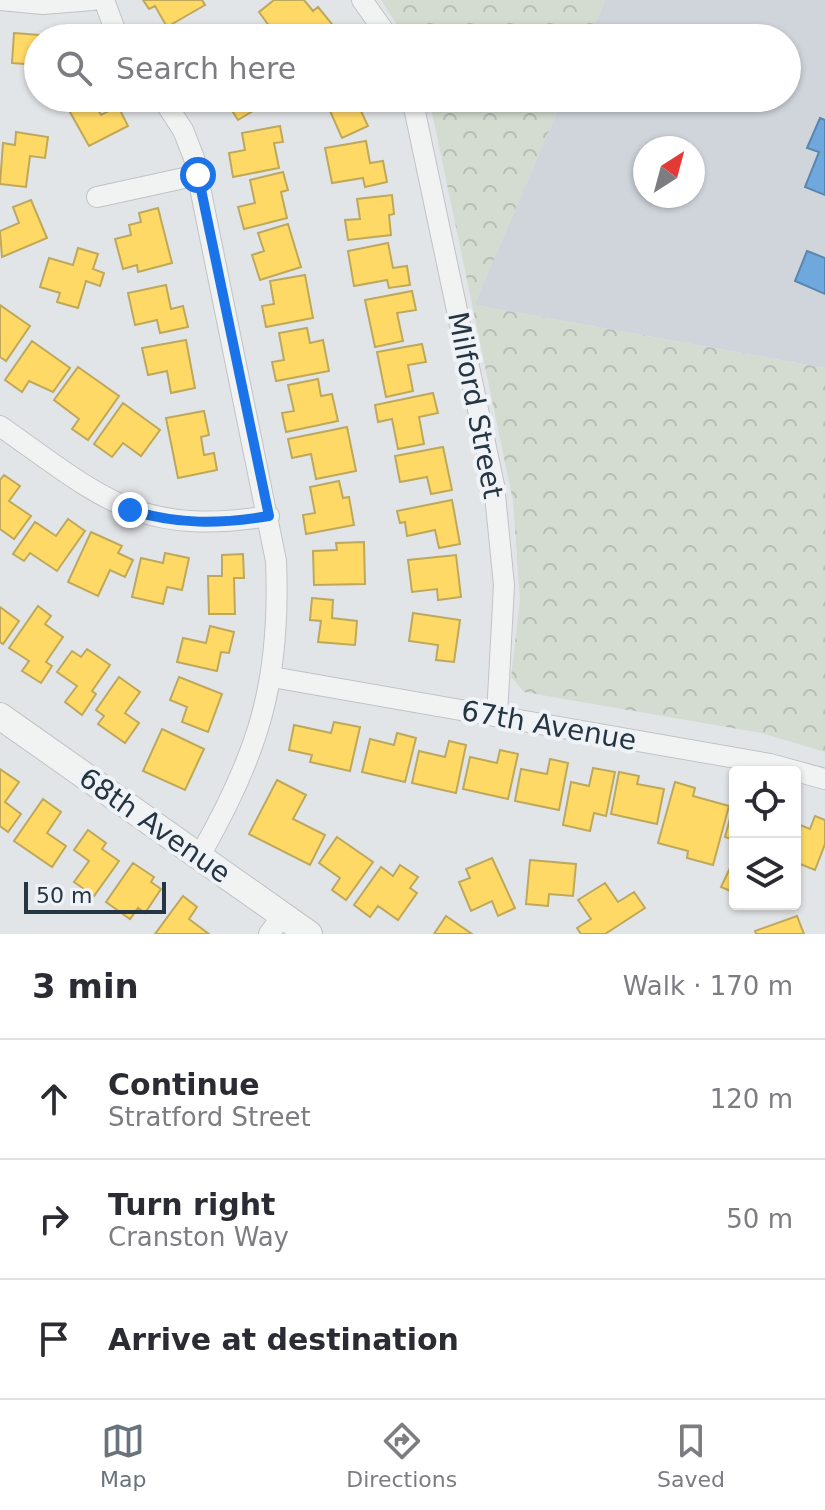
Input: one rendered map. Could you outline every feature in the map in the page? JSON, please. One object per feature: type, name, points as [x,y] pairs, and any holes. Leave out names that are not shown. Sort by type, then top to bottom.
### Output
[{"type":"street","points":[[0,0],[43,4],[93,0]]},
{"type":"street","points":[[104,0],[113,24]]},
{"type":"street","points":[[362,0],[379,24]]},
{"type":"street","points":[[171,112],[183,130],[198,175],[269,516],[278,614],[272,677],[249,763],[199,857]]},
{"type":"street","name":"Milford Street","points":[[415,112],[494,485],[504,585],[497,716]]},
{"type":"street","points":[[97,197],[198,175]]},
{"type":"street","points":[[0,426],[99,495],[130,510],[188,523],[221,524],[269,516]]},
{"type":"street","name":"67th Avenue","points":[[272,677],[770,764],[825,779]]},
{"type":"street","name":"68th Avenue","points":[[0,716],[199,857],[276,924],[309,934]]},
{"type":"shaded area","points":[[605,0],[825,0],[825,368],[474,305],[557,112],[801,112],[801,24],[595,24]]},
{"type":"green space","points":[[381,0],[605,0],[595,24],[396,24]]},
{"type":"green space","points":[[432,112],[557,112],[474,305],[825,368],[825,752],[761,733],[524,692],[511,677],[520,600],[513,501]]},
{"type":"building: Homes","points":[[143,0],[202,0],[205,5],[172,24],[165,24],[155,6],[149,9]]},
{"type":"building: Homes","points":[[274,0],[304,0],[313,11],[318,7],[332,24],[268,24],[259,12]]},
{"type":"building: Homes","points":[[14,33],[24,34],[24,64],[12,63]]},
{"type":"building: Homes","points":[[70,112],[99,112],[101,115],[121,112],[128,126],[89,146]]},
{"type":"building: Homes","points":[[233,112],[251,112],[238,120]]},
{"type":"building: Homes","points":[[330,112],[361,112],[368,126],[342,138]]},
{"type":"building: Homes","points":[[280,126],[283,142],[274,143],[279,168],[233,177],[229,153],[245,150],[242,133]]},
{"type":"building: Homes","points":[[16,132],[48,137],[45,158],[30,156],[26,187],[0,184],[3,143],[15,145]]},
{"type":"building: Homes","points":[[366,141],[370,163],[383,161],[387,182],[365,187],[363,178],[332,183],[325,148]]},
{"type":"building: Homes","points":[[283,172],[288,190],[281,192],[287,218],[244,229],[238,207],[255,203],[250,180]]},
{"type":"building: Homes","points":[[392,195],[394,214],[389,215],[391,235],[348,240],[345,220],[360,219],[357,199]]},
{"type":"building: Homes","points":[[31,200],[47,238],[2,257],[0,231],[19,223],[13,207]]},
{"type":"building: Homes","points":[[158,208],[172,263],[138,272],[137,265],[123,269],[115,239],[131,235],[129,225],[141,222],[139,213]]},
{"type":"building: Homes","points":[[288,224],[301,267],[260,280],[252,255],[264,251],[258,233]]},
{"type":"building: Homes","points":[[388,243],[393,268],[407,266],[410,285],[389,288],[387,280],[354,286],[348,251]]},
{"type":"building: Homes","points":[[78,248],[98,254],[93,269],[104,273],[100,286],[86,281],[78,308],[57,302],[60,293],[40,287],[49,258],[73,265]]},
{"type":"building: Homes","points":[[305,275],[313,318],[266,327],[262,306],[274,304],[270,281]]},
{"type":"building: Homes","points":[[166,285],[171,309],[183,306],[188,327],[160,333],[157,320],[135,325],[128,293]]},
{"type":"building: Homes","points":[[412,291],[416,310],[397,313],[403,341],[375,347],[365,300]]},
{"type":"building: Homes","points":[[0,305],[30,326],[6,361],[0,357]]},
{"type":"building: Homes","points":[[307,328],[310,343],[323,340],[329,371],[276,381],[272,362],[284,360],[279,333]]},
{"type":"building: Homes","points":[[186,340],[195,388],[171,393],[167,371],[148,375],[142,348]]},
{"type":"building: Homes","points":[[32,341],[70,368],[53,392],[29,381],[22,392],[5,380]]},
{"type":"building: Homes","points":[[422,344],[426,362],[408,365],[413,391],[386,397],[377,352]]},
{"type":"building: Homes","points":[[78,367],[119,396],[88,440],[72,429],[79,419],[54,400]]},
{"type":"building: Homes","points":[[318,379],[321,396],[332,394],[338,421],[286,432],[282,413],[294,411],[288,385]]},
{"type":"building: Homes","points":[[433,393],[438,413],[419,417],[424,444],[398,449],[392,419],[378,422],[375,405]]},
{"type":"building: Homes","points":[[123,403],[160,430],[141,456],[123,443],[112,457],[94,444]]},
{"type":"building: Homes","points":[[204,411],[209,435],[201,437],[204,455],[214,453],[217,470],[178,478],[166,418]]},
{"type":"building: Homes","points":[[347,427],[356,471],[316,479],[311,454],[292,458],[288,439]]},
{"type":"building: Homes","points":[[443,447],[452,490],[431,494],[427,477],[400,482],[395,456]]},
{"type":"building: Homes","points":[[4,475],[20,486],[9,501],[31,516],[14,539],[0,529],[0,480]]},
{"type":"building: Homes","points":[[339,481],[343,498],[349,497],[354,525],[306,534],[303,515],[315,513],[310,487]]},
{"type":"building: Homes","points":[[452,500],[460,544],[439,548],[435,530],[407,536],[405,522],[400,523],[397,511]]},
{"type":"building: Homes","points":[[68,519],[85,531],[57,571],[30,553],[24,561],[13,554],[35,522],[56,536]]},
{"type":"building: Homes","points":[[91,532],[122,546],[118,553],[133,560],[125,577],[110,570],[98,596],[68,582]]},
{"type":"building: Homes","points":[[364,542],[365,584],[314,585],[313,551],[337,550],[336,543]]},
{"type":"building: Homes","points":[[165,553],[189,558],[182,590],[167,587],[163,604],[132,597],[141,558],[163,563]]},
{"type":"building: Homes","points":[[243,554],[244,578],[234,578],[235,614],[209,614],[208,576],[222,576],[222,555]]},
{"type":"building: Homes","points":[[456,555],[461,597],[438,600],[437,589],[412,592],[408,560]]},
{"type":"building: Homes","points":[[312,598],[333,600],[332,618],[357,621],[355,645],[318,642],[321,621],[310,620]]},
{"type":"building: Homes","points":[[38,606],[51,616],[45,624],[63,637],[46,662],[52,666],[41,683],[22,671],[29,661],[9,648]]},
{"type":"building: Homes","points":[[0,607],[19,621],[3,644],[0,642]]},
{"type":"building: Homes","points":[[413,613],[460,620],[454,662],[436,660],[438,645],[409,641]]},
{"type":"building: Homes","points":[[210,626],[234,632],[229,653],[221,652],[217,671],[177,662],[183,638],[206,643]]},
{"type":"building: Homes","points":[[87,649],[110,665],[92,691],[96,694],[82,715],[65,702],[77,686],[57,672],[72,651],[81,657]]},
{"type":"building: Homes","points":[[119,677],[140,692],[125,713],[139,723],[125,743],[98,724],[104,716],[96,710]]},
{"type":"building: Homes","points":[[179,677],[222,694],[208,732],[182,722],[187,707],[170,700]]},
{"type":"building: Homes","points":[[334,722],[360,727],[350,771],[310,762],[312,755],[289,750],[294,725],[331,733]]},
{"type":"building: Homes","points":[[162,729],[204,749],[185,790],[143,771]]},
{"type":"building: Homes","points":[[397,733],[416,738],[405,782],[362,772],[370,739],[394,745]]},
{"type":"building: Homes","points":[[449,741],[466,745],[456,793],[412,783],[419,751],[445,757]]},
{"type":"building: Homes","points":[[500,750],[518,754],[508,799],[463,789],[470,757],[497,763]]},
{"type":"building: Homes","points":[[550,759],[568,763],[559,810],[515,801],[521,769],[547,774]]},
{"type":"building: Homes","points":[[593,768],[615,772],[606,816],[594,813],[590,831],[563,825],[571,782],[589,786]]},
{"type":"building: Homes","points":[[0,769],[19,782],[5,802],[21,814],[8,832],[0,826]]},
{"type":"building: Homes","points":[[619,772],[639,776],[637,784],[664,789],[657,824],[611,814]]},
{"type":"building: Homes","points":[[277,780],[306,795],[293,819],[325,835],[310,865],[249,834]]},
{"type":"building: Homes","points":[[675,782],[695,788],[693,796],[729,806],[713,865],[687,858],[688,851],[658,843]]},
{"type":"building: Homes","points":[[43,799],[61,812],[47,833],[66,846],[52,867],[14,841]]},
{"type":"building: Homes","points":[[815,816],[825,820],[825,844],[815,870],[801,864],[801,825],[810,829]]},
{"type":"building: Homes","points":[[88,830],[106,843],[102,849],[119,861],[94,896],[74,882],[89,861],[74,850]]},
{"type":"building: Homes","points":[[337,837],[373,862],[346,900],[332,890],[340,878],[319,863]]},
{"type":"building: Homes","points":[[492,858],[515,908],[498,916],[492,901],[471,911],[459,882],[470,878],[466,869]]},
{"type":"building: Homes","points":[[530,860],[576,864],[573,896],[549,894],[548,906],[526,904]]},
{"type":"building: Homes","points":[[133,863],[154,877],[151,882],[161,889],[145,913],[138,908],[130,919],[106,902]]},
{"type":"building: Homes","points":[[400,865],[418,877],[410,888],[417,893],[398,920],[378,906],[370,917],[354,905],[381,867],[393,876]]},
{"type":"building: Homes","points":[[729,870],[729,890],[721,887]]},
{"type":"building: Homes","points":[[605,883],[618,902],[634,892],[645,908],[605,934],[581,934],[577,928],[591,919],[578,900]]},
{"type":"building: Homes","points":[[183,896],[197,907],[189,919],[209,934],[155,934]]},
{"type":"building: Homes","points":[[446,916],[472,934],[434,934]]},
{"type":"building: Homes","points":[[797,916],[804,934],[756,934],[755,931]]},
{"type":"building: Schools","points":[[820,118],[825,120],[825,195],[805,187],[819,152],[807,148]]},
{"type":"building: Schools","points":[[807,251],[825,258],[825,294],[795,281]]},
{"type":"route","points":[[130,510],[158,519],[188,523],[221,524],[269,516],[198,175]]}]
